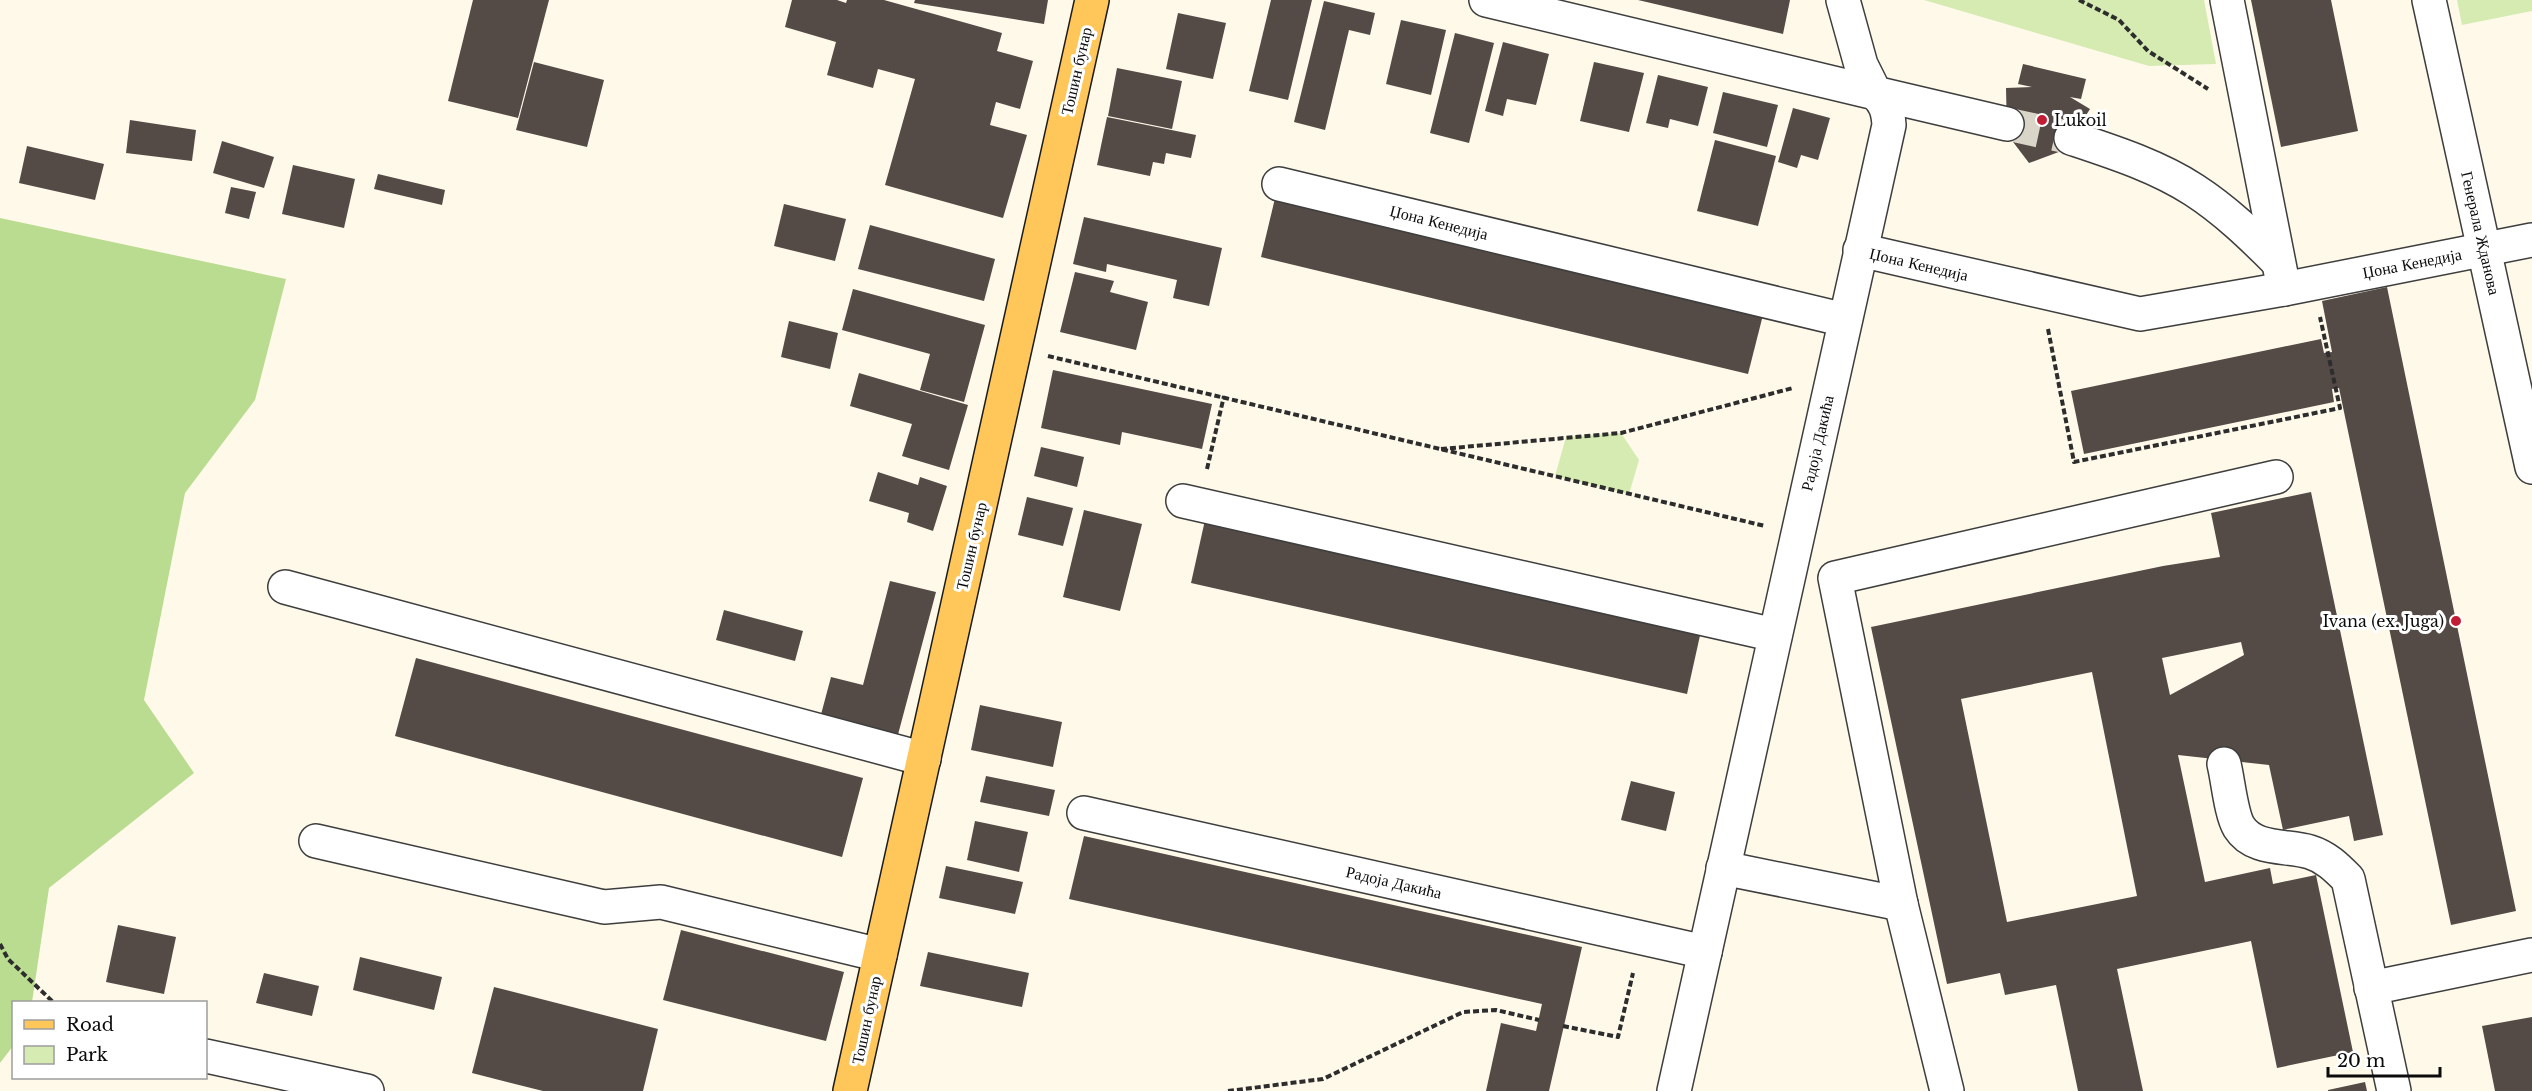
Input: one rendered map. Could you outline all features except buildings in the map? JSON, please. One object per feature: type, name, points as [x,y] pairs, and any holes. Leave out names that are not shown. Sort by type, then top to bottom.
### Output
[{"type":"main road","name":"Тошин бунар","points":[[850,1091],[1092,0]]},
{"type":"street","points":[[1486,0],[2007,124]]},
{"type":"street","points":[[1843,0],[1861,65],[1875,93]]},
{"type":"street","points":[[2227,0],[2281,276]]},
{"type":"street","name":"Генерала Жданова","points":[[2429,0],[2532,467]]},
{"type":"street","name":"Џона Кенедија","points":[[1875,93],[1887,106],[1889,125],[1860,250],[2140,314],[2281,276],[2485,249],[2532,240]]},
{"type":"street","points":[[2071,138],[2151,168],[2193,189],[2232,219],[2281,276]]},
{"type":"street","name":"Џона Кенедија","points":[[1279,183],[1845,320]]},
{"type":"street","name":"Радоја Дакића","points":[[1674,1091],[1860,250]]},
{"type":"street","points":[[1788,577],[1818,580],[1835,578],[2276,477]]},
{"type":"street","points":[[1191,503],[1775,635]]},
{"type":"street","points":[[1835,578],[1901,904],[1947,1091]]},
{"type":"street","points":[[285,587],[924,759]]},
{"type":"street","points":[[2224,764],[2238,826],[2246,836],[2267,846],[2310,852],[2331,862],[2348,879],[2394,1091]]},
{"type":"street","name":"Радоја Дакића","points":[[1084,813],[1705,952]]},
{"type":"street","points":[[316,841],[604,907],[662,902],[880,956]]},
{"type":"street","points":[[1723,868],[1901,904]]},
{"type":"street","points":[[2371,988],[2532,955]]},
{"type":"street","points":[[207,1056],[367,1091]]},
{"type":"path","points":[[2079,0],[2119,20],[2148,51],[2249,114]]},
{"type":"path","points":[[2041,291],[2074,462],[2340,408],[2328,353]]},
{"type":"path","points":[[1041,355],[1224,396],[1797,533]]},
{"type":"path","points":[[1438,449],[1621,433],[1832,378]]},
{"type":"path","points":[[1191,503],[1224,396]]},
{"type":"path","points":[[1563,1026],[1618,1037],[1641,937]]},
{"type":"path","points":[[0,944],[8,959],[52,1001]]},
{"type":"path","points":[[1228,1091],[1323,1079],[1365,1061],[1443,1019],[1463,1012],[1496,1010],[1539,1020]]},
{"type":"green space","points":[[1924,0],[2204,0],[2216,64],[2149,66]]},
{"type":"green space","points":[[2457,0],[2532,0],[2532,11],[2462,25]]},
{"type":"green space","points":[[0,218],[286,279],[255,400],[185,493],[144,700],[194,773],[49,888],[32,1001],[12,1001],[12,1047],[0,1063]]},
{"type":"green space","points":[[1621,433],[1639,460],[1629,494],[1555,476],[1566,437]]},
{"type":"tunnel","points":[[2007,124],[2071,138]]},
{"type":"place","name":"Lukoil","points":[[2042,120]]},
{"type":"place","name":"Ivana (ex. Juga)","points":[[2456,621]]}]
